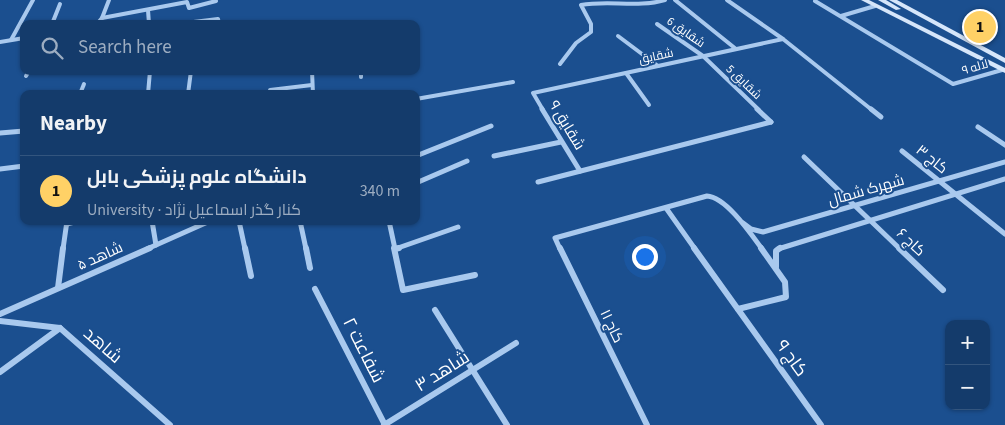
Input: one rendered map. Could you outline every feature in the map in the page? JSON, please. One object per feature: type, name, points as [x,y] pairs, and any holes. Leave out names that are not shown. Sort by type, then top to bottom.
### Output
[{"type":"main road","points":[[864,0],[918,29],[940,37],[1004,70]]},
{"type":"main road","points":[[881,0],[927,26],[940,37]]},
{"type":"main road","points":[[892,0],[1005,60]]},
{"type":"street","points":[[22,20],[33,0]]},
{"type":"street","points":[[102,18],[109,0]]},
{"type":"street","points":[[560,64],[576,43],[590,32],[590,24],[581,5],[594,2],[655,3],[665,0]]},
{"type":"street","points":[[674,0],[736,49]]},
{"type":"street","points":[[727,0],[783,39],[881,117]]},
{"type":"street","points":[[102,18],[187,2],[190,8],[216,1]]},
{"type":"street","points":[[815,1],[841,16],[875,6]]},
{"type":"street","points":[[54,20],[60,4]]},
{"type":"street","points":[[148,10],[149,20]]},
{"type":"street","name":"لاله ۹","points":[[841,16],[953,84],[1004,70]]},
{"type":"street","points":[[11,40],[20,24]]},
{"type":"street","name":"شقايق 6","points":[[657,24],[703,56]]},
{"type":"street","points":[[618,36],[658,66]]},
{"type":"street","points":[[0,42],[20,39]]},
{"type":"street","name":"شقايق","points":[[533,92],[783,39]]},
{"type":"street","name":"شقايق 5","points":[[580,171],[771,122],[703,56]]},
{"type":"street","points":[[626,73],[649,105]]},
{"type":"street","points":[[148,90],[150,75]]},
{"type":"street","points":[[188,90],[190,75]]},
{"type":"street","points":[[312,75],[313,90]]},
{"type":"street","points":[[420,97],[513,82]]},
{"type":"street","points":[[82,90],[84,84]]},
{"type":"street","points":[[270,90],[312,84]]},
{"type":"street","name":"شقايق ٩","points":[[533,92],[561,142],[580,171]]},
{"type":"street","points":[[420,154],[491,126]]},
{"type":"street","points":[[978,127],[1005,145]]},
{"type":"street","points":[[0,133],[20,130]]},
{"type":"street","points":[[494,156],[561,142]]},
{"type":"street","name":"کاج ۳","points":[[902,151],[1005,234]]},
{"type":"street","name":"کاج ۶","points":[[804,157],[943,290]]},
{"type":"street","points":[[420,181],[467,161]]},
{"type":"street","name":"شهرک شمال","points":[[737,219],[751,229],[763,232],[1005,162]]},
{"type":"street","points":[[0,169],[20,166]]},
{"type":"street","points":[[538,182],[580,171]]},
{"type":"street","name":"شهرک شمال","points":[[776,268],[776,251],[780,247],[1005,179]]},
{"type":"street","points":[[666,208],[710,196],[720,200],[776,268],[785,282],[786,297],[738,309]]},
{"type":"street","name":"کاج ۱۱","points":[[647,425],[555,238],[666,208]]},
{"type":"street","name":"کاج ۹","points":[[666,208],[821,425]]},
{"type":"street","points":[[58,288],[67,225]]},
{"type":"street","points":[[153,225],[156,245]]},
{"type":"street","name":"شاهد ۵","points":[[0,314],[202,225]]},
{"type":"street","points":[[239,225],[251,276]]},
{"type":"street","points":[[301,225],[310,268]]},
{"type":"street","points":[[391,225],[403,290],[475,275]]},
{"type":"street","points":[[395,249],[458,226]]},
{"type":"street","name":"شفاعت ۲","points":[[315,289],[385,425]]},
{"type":"street","points":[[435,310],[507,425]]},
{"type":"street","name":"شاهد","points":[[0,321],[60,328],[170,425]]},
{"type":"street","points":[[0,372],[60,328]]},
{"type":"street","name":"شاهد ۳","points":[[385,425],[516,343]]},
{"type":"place","name":"دانشگاه علوم پزشکی بابل","points":[[980,27]]}]
